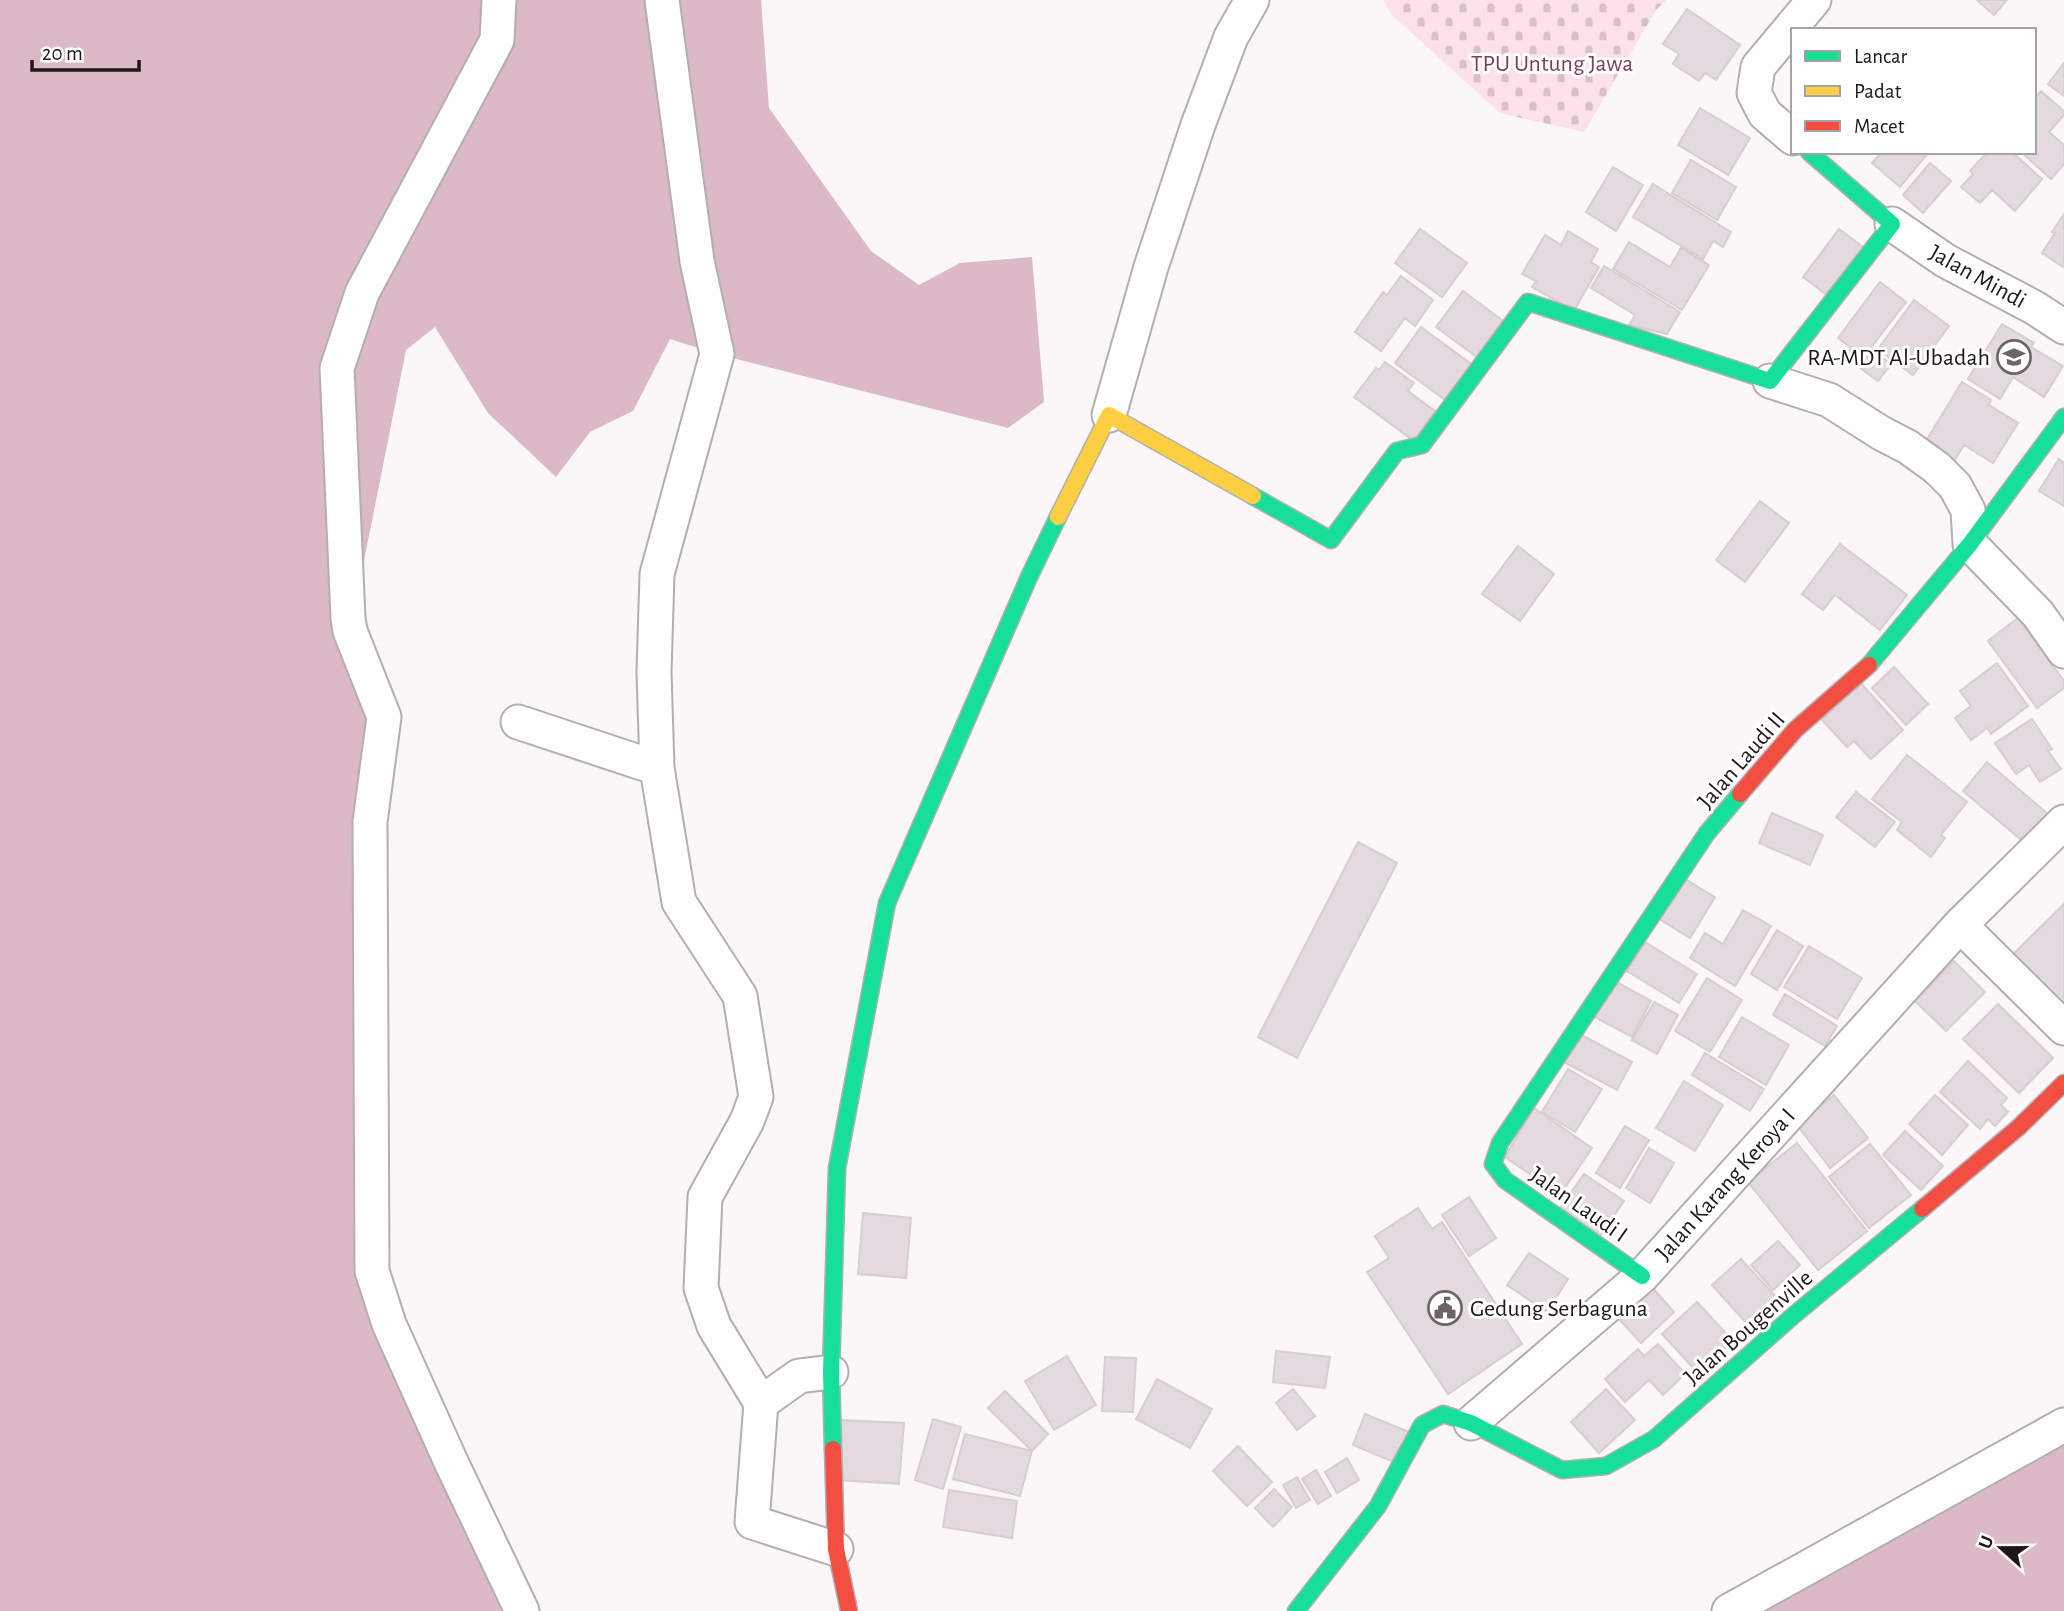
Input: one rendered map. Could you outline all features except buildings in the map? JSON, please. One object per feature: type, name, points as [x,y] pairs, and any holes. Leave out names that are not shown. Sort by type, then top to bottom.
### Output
[{"type":"street","points":[[499,0],[497,40],[362,293],[337,368],[348,618],[350,631],[384,717],[370,822],[372,1271],[389,1324],[522,1611]]},
{"type":"street","points":[[662,0],[697,261],[717,354],[657,575],[654,673],[657,768],[679,902],[740,996],[756,1097],[747,1121],[705,1197],[701,1288],[714,1326],[761,1403],[752,1522],[836,1549]]},
{"type":"street","points":[[849,1611],[836,1549],[831,1372],[837,1168],[887,903],[1029,577],[1109,415],[1151,267],[1198,125],[1231,37],[1252,0]]},
{"type":"street","points":[[1791,136],[1765,114],[1754,93],[1758,67],[1814,0]]},
{"type":"street","points":[[1770,381],[1892,224],[1811,154]]},
{"type":"street","name":"Jalan Mindi","points":[[1892,224],[1946,261],[2035,308],[2064,327]]},
{"type":"street","points":[[1109,415],[1331,540],[1397,451],[1422,445],[1528,302],[1829,400],[1908,447],[1937,468],[1955,486],[1968,510],[1970,544],[2038,614],[2064,652]]},
{"type":"street","name":"Jalan Laudi II","points":[[1493,1164],[1500,1143],[1707,832],[1795,730],[1874,661],[1970,544],[2064,417]]},
{"type":"street","points":[[518,722],[657,768]]},
{"type":"street","name":"Jalan Karang Keroya I","points":[[1471,1423],[1643,1276],[1959,925],[2064,822]]},
{"type":"street","points":[[1959,925],[2064,1028]]},
{"type":"street","name":"Jalan Bougenville","points":[[1296,1611],[1378,1506],[1422,1426],[1443,1414],[1471,1423],[1562,1470],[1606,1466],[1654,1440],[1794,1315],[2019,1126],[2064,1083]]},
{"type":"street","name":"Jalan Laudi I","points":[[1493,1164],[1505,1180],[1643,1276]]},
{"type":"street","points":[[761,1403],[800,1376],[831,1372]]},
{"type":"street","points":[[1729,1611],[2064,1425]]},
{"type":"green space","name":"TPU Untung Jawa","points":[[1383,0],[1666,0],[1656,10],[1584,132],[1500,113],[1392,15]]},
{"type":"shaded area","points":[[0,0],[761,0],[769,108],[871,251],[919,285],[960,263],[1032,257],[1044,402],[1008,428],[717,354],[670,339],[633,411],[590,432],[556,477],[488,413],[435,327],[406,350],[350,631],[374,714],[366,1218],[516,1611],[0,1611]]},
{"type":"shaded area","points":[[2064,1443],[2064,1611],[1753,1611]]},
{"type":"traffic: fast","points":[[1253,496],[1331,540],[1397,451],[1422,445],[1528,302],[1770,381],[1892,224],[1811,154]]},
{"type":"traffic: fast","points":[[1869,665],[1970,544],[2064,417]]},
{"type":"traffic: fast","points":[[833,1449],[831,1372],[837,1168],[887,903],[1029,577],[1058,517]]},
{"type":"traffic: fast","points":[[1642,1276],[1505,1180],[1493,1164],[1500,1143],[1707,833],[1740,794]]},
{"type":"traffic: fast","points":[[1296,1611],[1378,1506],[1422,1425],[1443,1414],[1471,1423],[1562,1470],[1606,1466],[1654,1439],[1794,1315],[1922,1209]]},
{"type":"traffic: slow","points":[[1058,517],[1109,415],[1253,496]]},
{"type":"traffic: jam","points":[[1740,794],[1795,730],[1869,665]]},
{"type":"traffic: jam","points":[[1922,1209],[2019,1127],[2064,1083]]},
{"type":"traffic: jam","points":[[833,1449],[836,1549],[849,1611]]},
{"type":"place","name":"RA-MDT Al-Ubadah","points":[[2014,357]]},
{"type":"place","name":"Gedung Serbaguna","points":[[1445,1308]]}]
